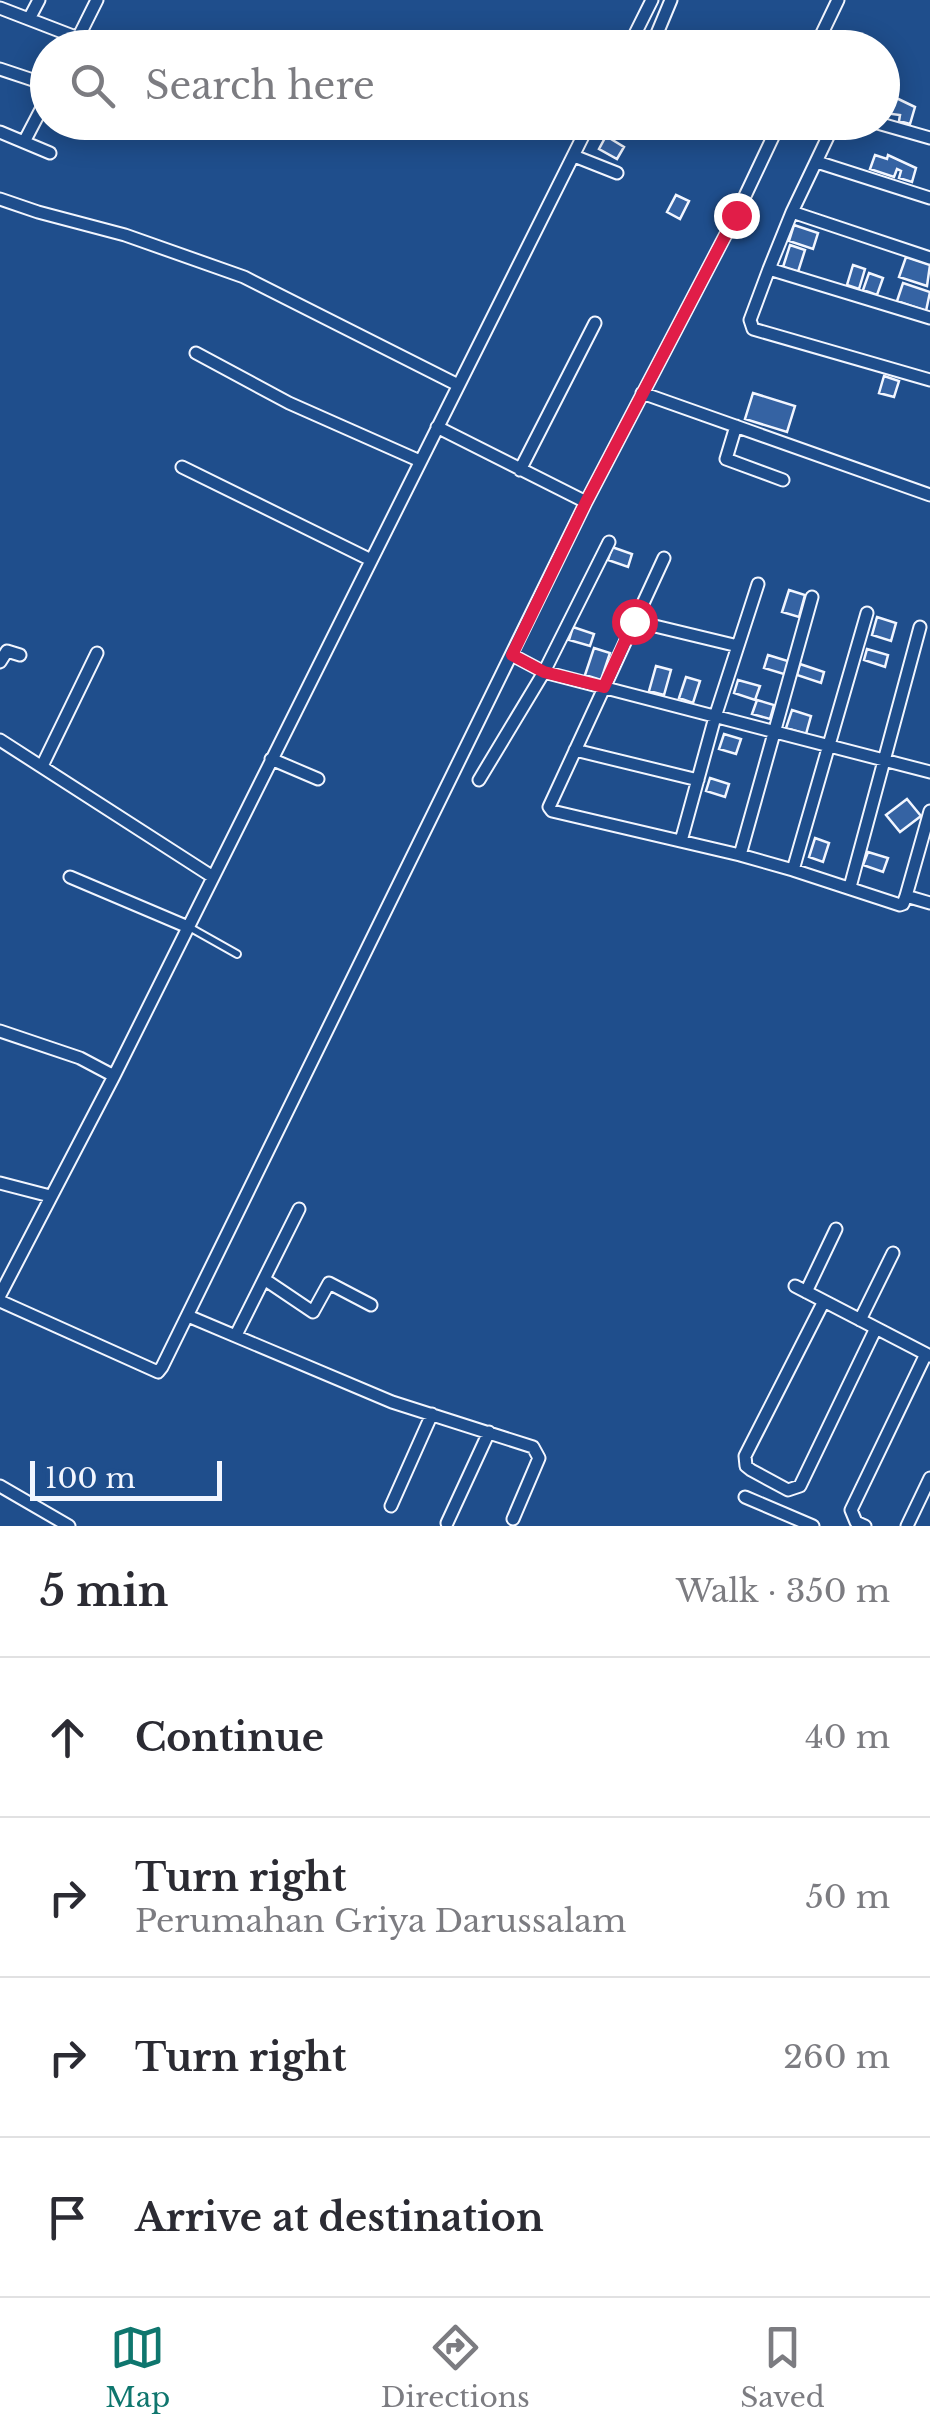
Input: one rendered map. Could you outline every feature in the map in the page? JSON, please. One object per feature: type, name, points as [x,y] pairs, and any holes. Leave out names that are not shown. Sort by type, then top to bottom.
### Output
[{"type":"street","points":[[30,19],[38,0]]},
{"type":"street","points":[[82,30],[98,0]]},
{"type":"street","points":[[637,30],[652,0]]},
{"type":"street","points":[[659,30],[672,0]]},
{"type":"street","points":[[824,30],[838,0]]},
{"type":"street","points":[[0,8],[51,30]]},
{"type":"street","points":[[0,69],[30,80]]},
{"type":"street","points":[[900,129],[930,138]]},
{"type":"street","points":[[24,142],[30,130]]},
{"type":"street","points":[[0,132],[50,153]]},
{"type":"street","points":[[583,140],[458,386],[441,429],[420,461],[371,560],[280,763],[213,877],[192,929],[50,1196],[1,1299],[158,1372],[194,1319],[529,664],[609,542]]},
{"type":"street","points":[[480,780],[529,664],[586,502],[771,140]]},
{"type":"street","points":[[827,140],[792,212],[750,320],[754,329],[930,380]]},
{"type":"street","points":[[577,157],[617,173]]},
{"type":"street","points":[[817,162],[930,198]]},
{"type":"street","points":[[0,198],[125,235],[244,277],[458,386]]},
{"type":"street","points":[[792,212],[930,258]]},
{"type":"street","points":[[769,269],[930,318]]},
{"type":"street","points":[[520,470],[595,323]]},
{"type":"street","points":[[196,354],[289,403],[420,461]]},
{"type":"street","points":[[642,393],[930,495]]},
{"type":"street","points":[[736,426],[726,458],[783,480]]},
{"type":"street","points":[[441,429],[586,502]]},
{"type":"street","points":[[182,467],[371,560]]},
{"type":"street","points":[[664,558],[550,810],[740,855],[901,905],[926,846],[930,811]]},
{"type":"street","points":[[681,841],[715,717],[758,584]]},
{"type":"street","points":[[740,855],[812,597]]},
{"type":"street","points":[[793,870],[867,613]]},
{"type":"street","points":[[634,621],[738,646]]},
{"type":"street","points":[[850,887],[920,627]]},
{"type":"street","points":[[0,662],[6,651],[20,655]]},
{"type":"street","points":[[42,764],[98,653]]},
{"type":"street","points":[[529,664],[930,772]]},
{"type":"street","points":[[0,740],[213,877]]},
{"type":"street","points":[[575,750],[698,780]]},
{"type":"street","points":[[280,763],[318,779]]},
{"type":"street","points":[[70,877],[192,929]]},
{"type":"street","points":[[906,896],[930,904]]},
{"type":"street","points":[[0,1031],[80,1058],[114,1076]]},
{"type":"street","points":[[0,1183],[50,1196]]},
{"type":"street","points":[[236,1336],[299,1209]]},
{"type":"street","points":[[836,1229],[800,1289],[928,1355],[850,1510],[852,1517],[865,1526]]},
{"type":"street","points":[[860,1320],[893,1253]]},
{"type":"street","points":[[264,1279],[313,1312],[329,1283],[371,1305]]},
{"type":"street","points":[[824,1301],[746,1456],[746,1466],[788,1490],[800,1486],[876,1328]]},
{"type":"street","points":[[194,1319],[392,1402],[533,1446],[538,1453],[512,1519]]},
{"type":"street","points":[[391,1506],[432,1414]]},
{"type":"street","points":[[446,1523],[489,1432]]},
{"type":"street","points":[[907,1526],[930,1478]]},
{"type":"street","points":[[0,1486],[69,1526]]},
{"type":"street","points":[[745,1497],[813,1526]]},
{"type":"lane","points":[[192,929],[237,954]]},
{"type":"building","points":[[900,100],[915,107],[910,124],[900,121]]},
{"type":"building","points":[[604,140],[624,147],[617,159],[599,149]]},
{"type":"building","points":[[875,155],[887,159],[888,155],[916,168],[912,182],[899,178],[901,171],[897,169],[894,177],[870,169]]},
{"type":"building","points":[[676,195],[689,201],[680,219],[667,212]]},
{"type":"building","points":[[794,225],[818,233],[813,249],[789,241]]},
{"type":"building","points":[[790,245],[805,250],[798,272],[783,267]]},
{"type":"building","points":[[906,257],[930,265],[927,286],[899,277]]},
{"type":"building","points":[[853,265],[865,269],[859,289],[847,285]]},
{"type":"building","points":[[869,273],[883,278],[877,295],[863,290]]},
{"type":"building","points":[[903,283],[930,292],[926,311],[897,301]]},
{"type":"building","points":[[884,376],[899,381],[894,397],[879,393]]},
{"type":"building","points":[[753,393],[795,406],[787,432],[745,419]]},
{"type":"building","points":[[612,547],[632,554],[628,567],[608,560]]},
{"type":"building","points":[[789,590],[805,595],[799,617],[782,612]]},
{"type":"building","points":[[877,617],[896,623],[891,641],[872,635]]},
{"type":"building","points":[[573,627],[594,634],[590,646],[569,640]]},
{"type":"building","points":[[594,648],[610,653],[601,680],[585,675]]},
{"type":"building","points":[[867,649],[888,655],[885,667],[864,660]]},
{"type":"building","points":[[768,655],[791,662],[787,675],[764,668]]},
{"type":"building","points":[[800,664],[824,672],[821,683],[797,675]]},
{"type":"building","points":[[656,666],[671,670],[664,695],[649,691]]},
{"type":"building","points":[[686,677],[700,681],[693,703],[679,698]]},
{"type":"building","points":[[738,680],[760,686],[755,700],[734,693]]},
{"type":"building","points":[[757,700],[774,705],[770,719],[752,714]]},
{"type":"building","points":[[792,710],[811,716],[806,734],[786,728]]},
{"type":"building","points":[[724,734],[741,739],[736,754],[719,749]]},
{"type":"building","points":[[710,778],[729,784],[725,797],[706,791]]},
{"type":"building","points":[[907,799],[921,816],[900,832],[886,815]]},
{"type":"building","points":[[815,838],[829,843],[823,862],[809,857]]},
{"type":"building","points":[[868,852],[888,858],[883,872],[863,865]]},
{"type":"route","points":[[634,621],[604,687],[544,672],[512,655],[586,502],[736,215]]}]
